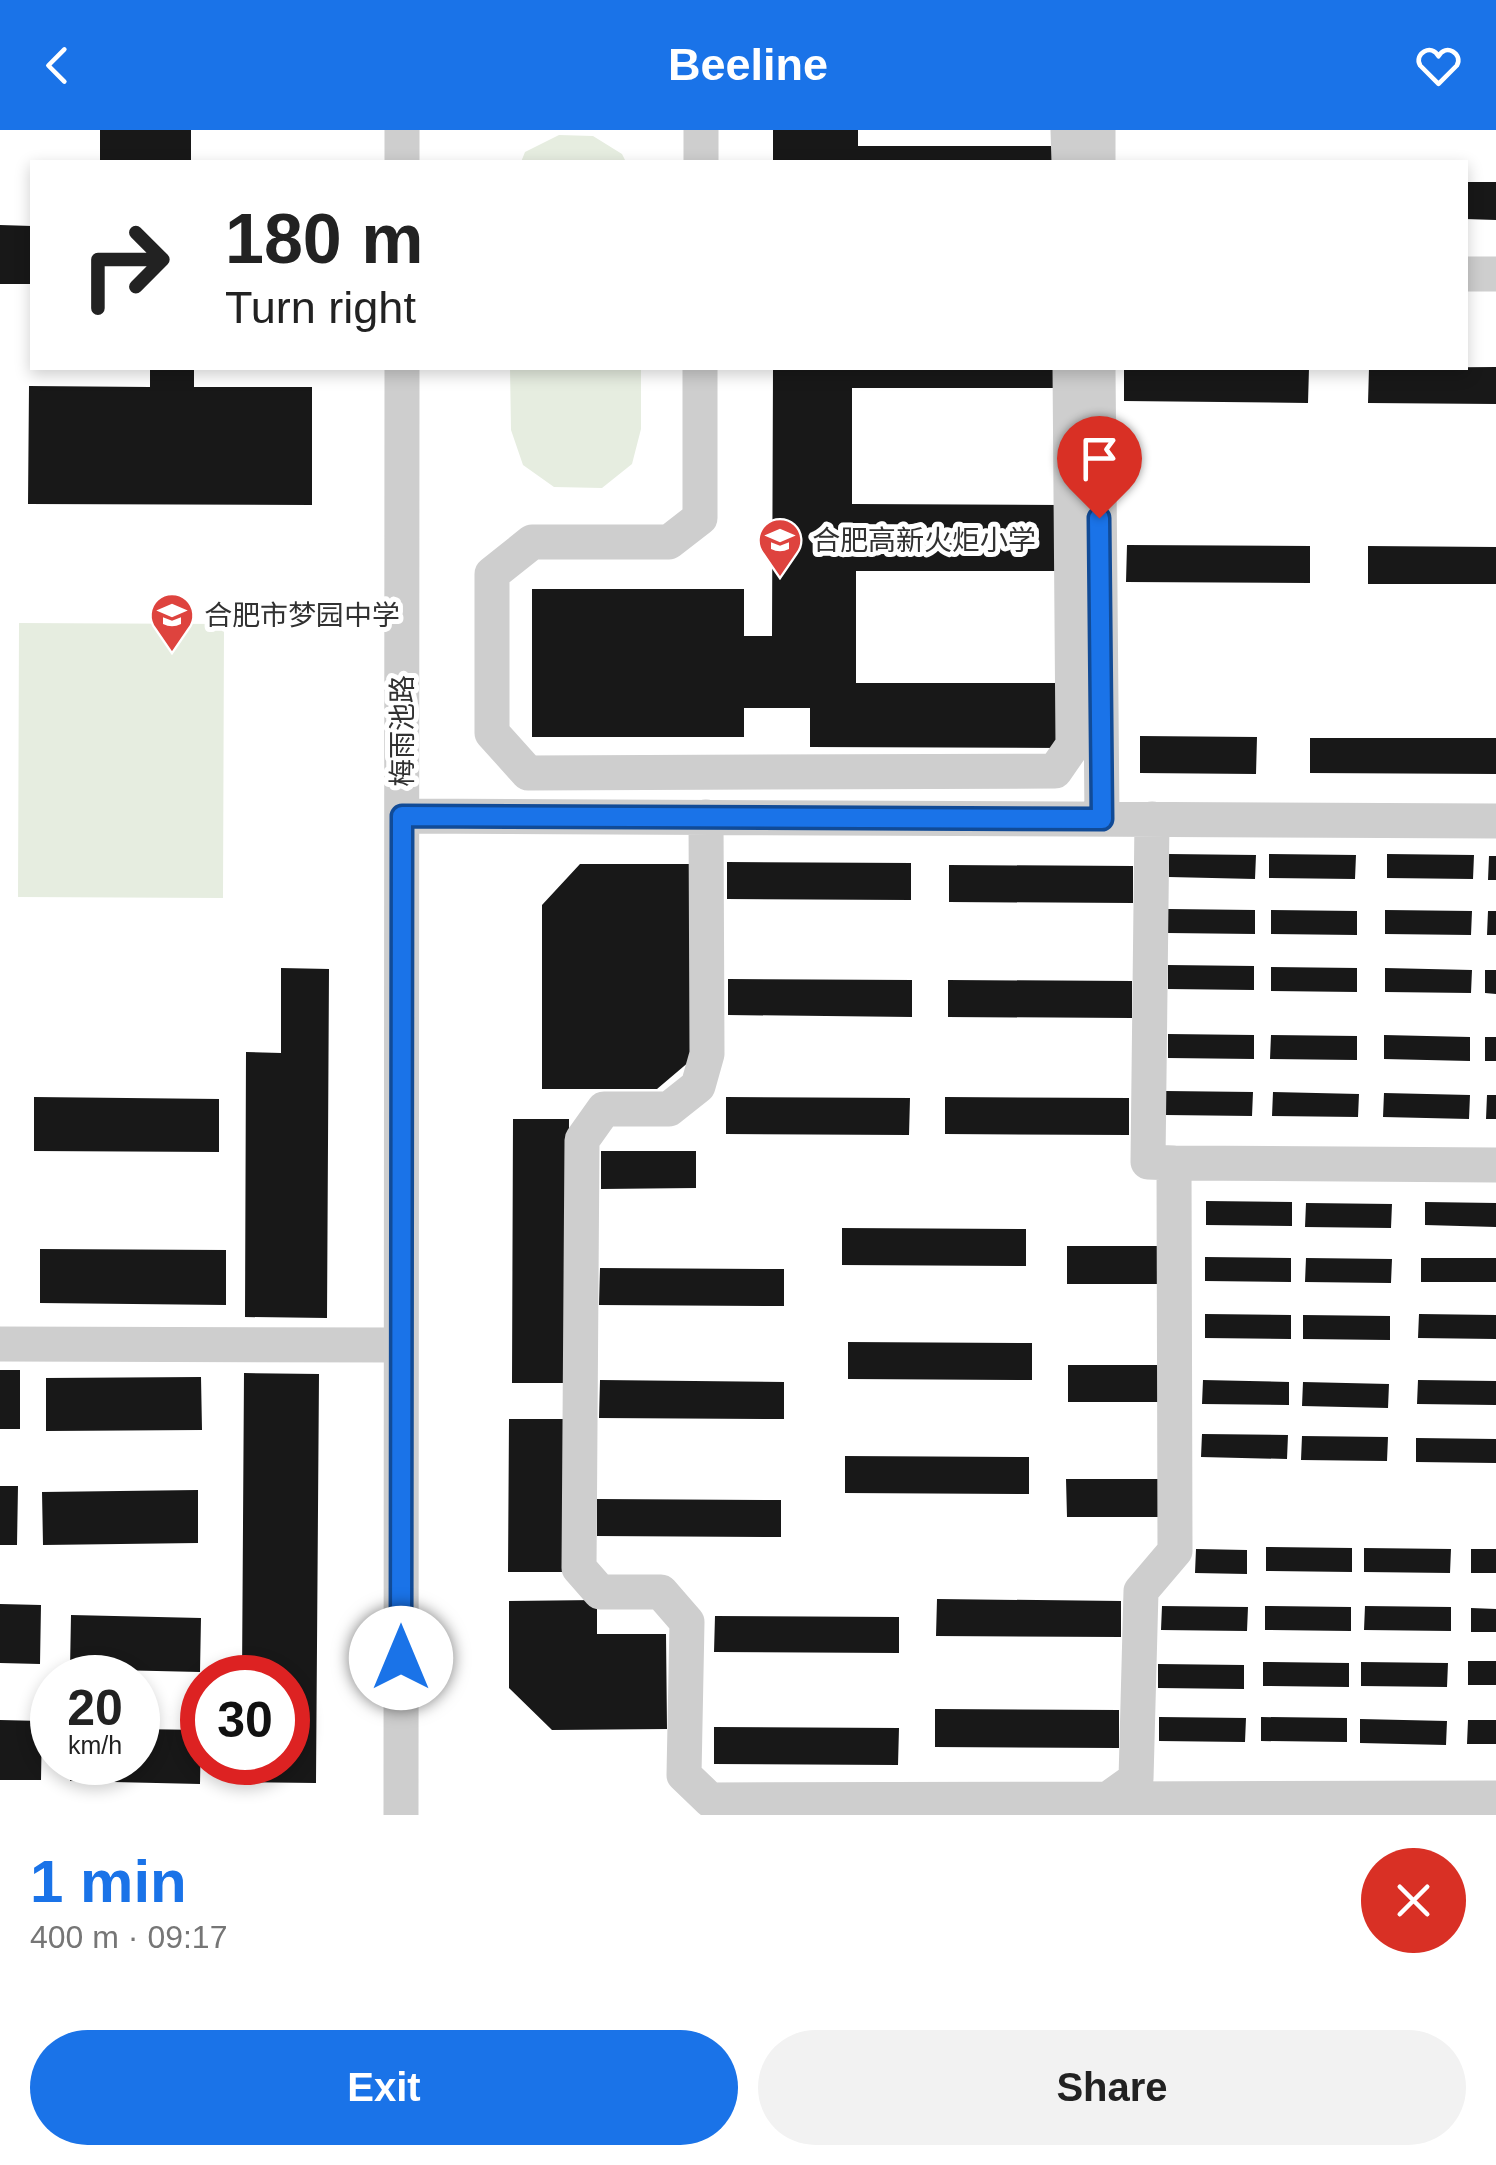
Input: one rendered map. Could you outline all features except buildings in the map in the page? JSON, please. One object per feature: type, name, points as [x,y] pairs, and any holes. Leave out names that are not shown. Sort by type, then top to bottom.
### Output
[{"type":"street","points":[[402,130],[402,160]]},
{"type":"street","points":[[701,130],[701,160]]},
{"type":"street","points":[[1068,130],[1068,160]]},
{"type":"street","points":[[1098,130],[1098,160]]},
{"type":"street","points":[[1468,274],[1496,274]]},
{"type":"street","name":"梅雨池路","points":[[401,1815],[402,370]]},
{"type":"street","points":[[700,370],[700,518],[669,542],[532,542],[492,574],[492,733],[528,773],[1055,771],[1073,745],[1070,370]]},
{"type":"street","points":[[1098,370],[1102,819]]},
{"type":"street","points":[[402,816],[1496,821]]},
{"type":"street","points":[[706,817],[708,1054],[698,1086],[669,1109],[604,1109],[582,1140],[580,1568],[600,1592],[661,1592],[686,1622],[684,1775],[710,1800],[1496,1798]]},
{"type":"street","points":[[1152,819],[1148,1162],[1496,1166]]},
{"type":"street","points":[[1108,1798],[1136,1779],[1141,1591],[1174,1551],[1174,1163]]},
{"type":"street","points":[[0,1344],[402,1345]]},
{"type":"shaded area","points":[[559,135],[593,136],[625,160],[522,160],[525,152]]},
{"type":"shaded area","points":[[510,370],[641,370],[641,429],[632,464],[602,488],[554,487],[523,465],[511,430]]},
{"type":"shaded area","points":[[19,623],[224,624],[223,898],[18,897]]},
{"type":"place","name":"合肥高新火炬小学","points":[[780,578]]},
{"type":"place","name":"合肥市梦园中学","points":[[172,653]]},
{"type":"route","points":[[401,1658],[402,816],[1102,819],[1099,518]]}]
